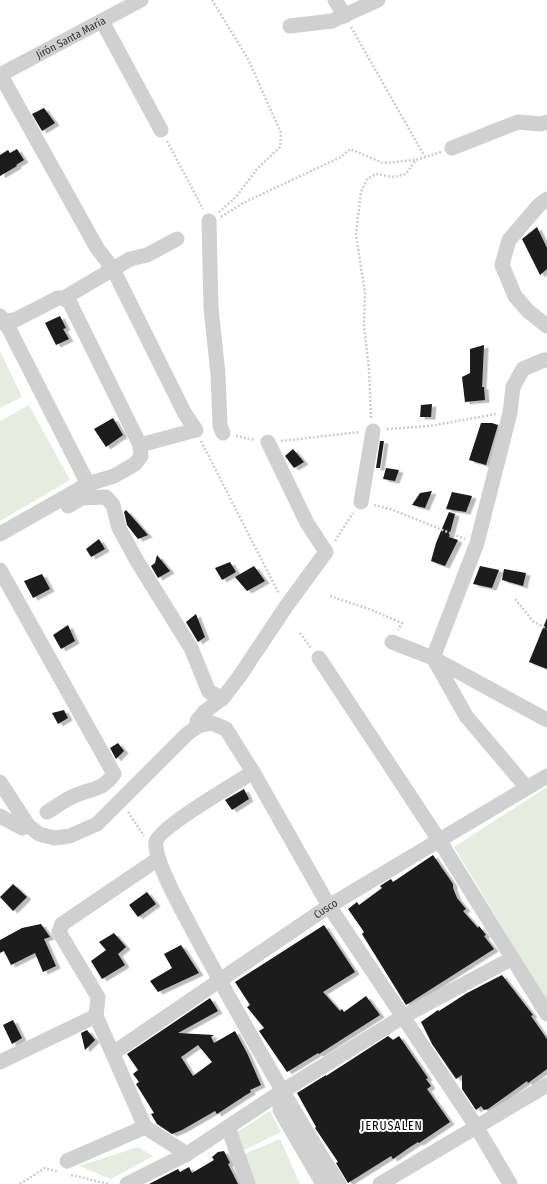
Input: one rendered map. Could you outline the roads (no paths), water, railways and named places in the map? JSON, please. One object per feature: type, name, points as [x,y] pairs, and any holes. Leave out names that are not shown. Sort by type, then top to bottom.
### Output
[{"type":"street","name":"Jirón Santa María","points":[[0,75],[141,0]]},
{"type":"street","points":[[335,0],[345,16]]},
{"type":"street","points":[[290,26],[332,20],[345,16],[378,0]]},
{"type":"street","points":[[102,21],[161,130]]},
{"type":"street","points":[[0,75],[97,248],[113,270],[185,414],[196,430],[140,445]]},
{"type":"street","points":[[452,148],[518,122],[547,122]]},
{"type":"street","points":[[547,199],[538,205],[509,240],[502,265],[515,296],[528,311],[547,326]]},
{"type":"street","points":[[213,220],[211,308],[218,374],[220,426],[223,433]]},
{"type":"street","points":[[88,484],[2,320],[15,320],[58,298],[64,298],[130,259],[148,255],[177,239]]},
{"type":"street","points":[[0,534],[88,484],[114,476],[135,464],[141,456],[140,445],[70,303],[64,298]]},
{"type":"street","points":[[433,658],[477,543],[510,413],[513,387],[523,369],[545,360]]},
{"type":"street","points":[[361,502],[373,431]]},
{"type":"street","points":[[198,726],[197,721],[204,712],[223,698],[239,677],[285,608],[326,552],[307,523],[268,442]]},
{"type":"street","points":[[59,501],[62,506],[65,507],[82,498],[106,498],[113,505],[120,528],[191,648],[209,692],[223,698]]},
{"type":"street","points":[[0,570],[114,774],[110,780],[95,790],[74,796],[47,812]]},
{"type":"street","points":[[392,642],[433,658],[547,720]]},
{"type":"street","points":[[319,658],[439,840],[547,1014]]},
{"type":"street","points":[[433,658],[466,716],[527,788]]},
{"type":"street","points":[[0,782],[28,825],[39,834],[54,838],[70,836],[98,824],[120,800],[187,734],[198,726],[212,723],[226,729],[253,772],[329,906],[404,1016],[476,1126],[510,1184]]},
{"type":"street","points":[[253,772],[160,834],[156,842],[158,859],[220,982],[281,1092],[339,1184]]},
{"type":"street","name":"Cusco","points":[[112,1053],[220,982],[329,906],[547,776]]},
{"type":"street","points":[[0,816],[22,828],[28,825]]},
{"type":"street","points":[[158,859],[62,924],[59,932],[98,997],[96,1016],[145,1127],[187,1154]]},
{"type":"street","points":[[127,1184],[187,1154],[281,1092],[404,1016],[511,958]]},
{"type":"street","points":[[0,1062],[96,1016]]},
{"type":"street","points":[[380,1184],[547,1085]]},
{"type":"street","points":[[281,1092],[280,1110],[323,1184]]},
{"type":"street","points":[[68,1161],[145,1127]]},
{"type":"street","points":[[228,1127],[248,1184]]},
{"type":"district","name":"JERUSALEN","points":[[392,1126]]}]
